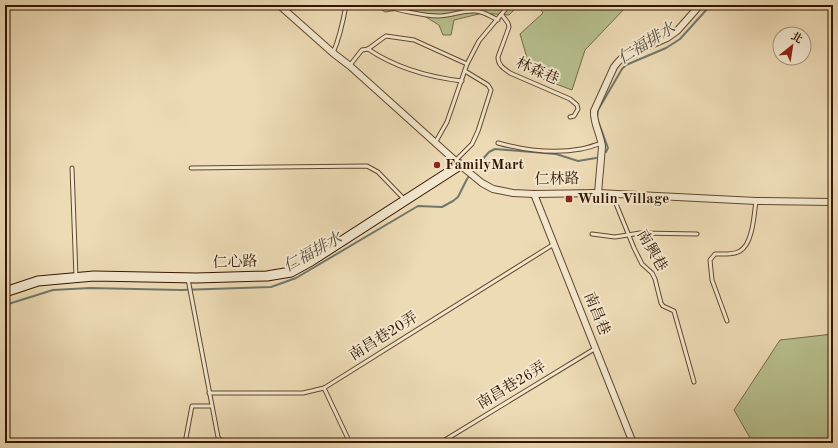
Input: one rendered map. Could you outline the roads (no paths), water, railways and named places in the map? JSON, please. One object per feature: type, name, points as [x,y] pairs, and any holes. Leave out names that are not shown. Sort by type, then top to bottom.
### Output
[{"type":"street","name":"仁林路","points":[[279,5],[476,178],[493,189],[513,193],[534,194],[598,193],[756,201],[833,202]]},
{"type":"street","points":[[598,193],[602,143],[593,116],[614,67],[623,58],[667,38],[677,31],[700,5]]},
{"type":"street","name":"仁心路","points":[[5,292],[38,281],[94,276],[188,282],[267,276],[291,272],[461,165]]},
{"type":"street","name":"南昌巷","points":[[534,194],[634,443]]},
{"type":"lane","points":[[333,53],[343,26],[346,5]]},
{"type":"lane","points":[[384,5],[391,8],[436,16],[450,16],[475,10],[483,12],[498,20]]},
{"type":"lane","points":[[435,142],[447,122],[466,71],[467,64],[479,41],[509,5]]},
{"type":"lane","name":"林森巷","points":[[502,15],[509,27],[498,57],[501,67],[510,73],[570,98],[577,105],[578,110],[574,116],[570,118]]},
{"type":"lane","points":[[350,66],[362,50],[368,49],[386,36],[414,40],[467,64]]},
{"type":"lane","points":[[368,49],[382,58],[411,71],[440,78],[462,81]]},
{"type":"lane","points":[[461,165],[478,131],[491,90],[488,85],[466,71]]},
{"type":"lane","points":[[498,143],[530,149],[558,151],[581,149],[602,143]]},
{"type":"lane","points":[[191,168],[367,166],[378,172],[405,200]]},
{"type":"lane","points":[[72,168],[76,278]]},
{"type":"lane","name":"南興巷","points":[[612,194],[642,264],[652,273],[655,279],[663,306],[674,311],[694,382]]},
{"type":"lane","points":[[727,321],[712,280],[710,260],[715,254],[734,254],[744,248],[750,238],[756,201]]},
{"type":"lane","points":[[592,234],[615,237],[640,233],[697,234]]},
{"type":"lane","name":"南昌巷20弄","points":[[210,393],[303,394],[318,391],[554,244]]},
{"type":"lane","points":[[188,282],[218,437],[222,443]]},
{"type":"lane","name":"南昌巷26弄","points":[[440,443],[596,348]]},
{"type":"lane","points":[[324,388],[350,443]]},
{"type":"lane","points":[[185,443],[192,406],[212,406]]},
{"type":"waterway","name":"仁福排水","points":[[606,152],[608,148],[597,118],[598,110],[622,69],[626,65],[666,48],[680,39],[711,5]]},
{"type":"waterway","name":"仁福排水","points":[[5,305],[53,290],[90,288],[181,290],[271,287],[296,278],[418,206],[442,207],[453,201],[458,197],[474,169],[489,152],[495,149],[556,154],[578,161],[596,158]]},
{"type":"place","name":"FamilyMart","points":[[437,165]]},
{"type":"place","name":"Wulin Village","points":[[569,199]]}]
